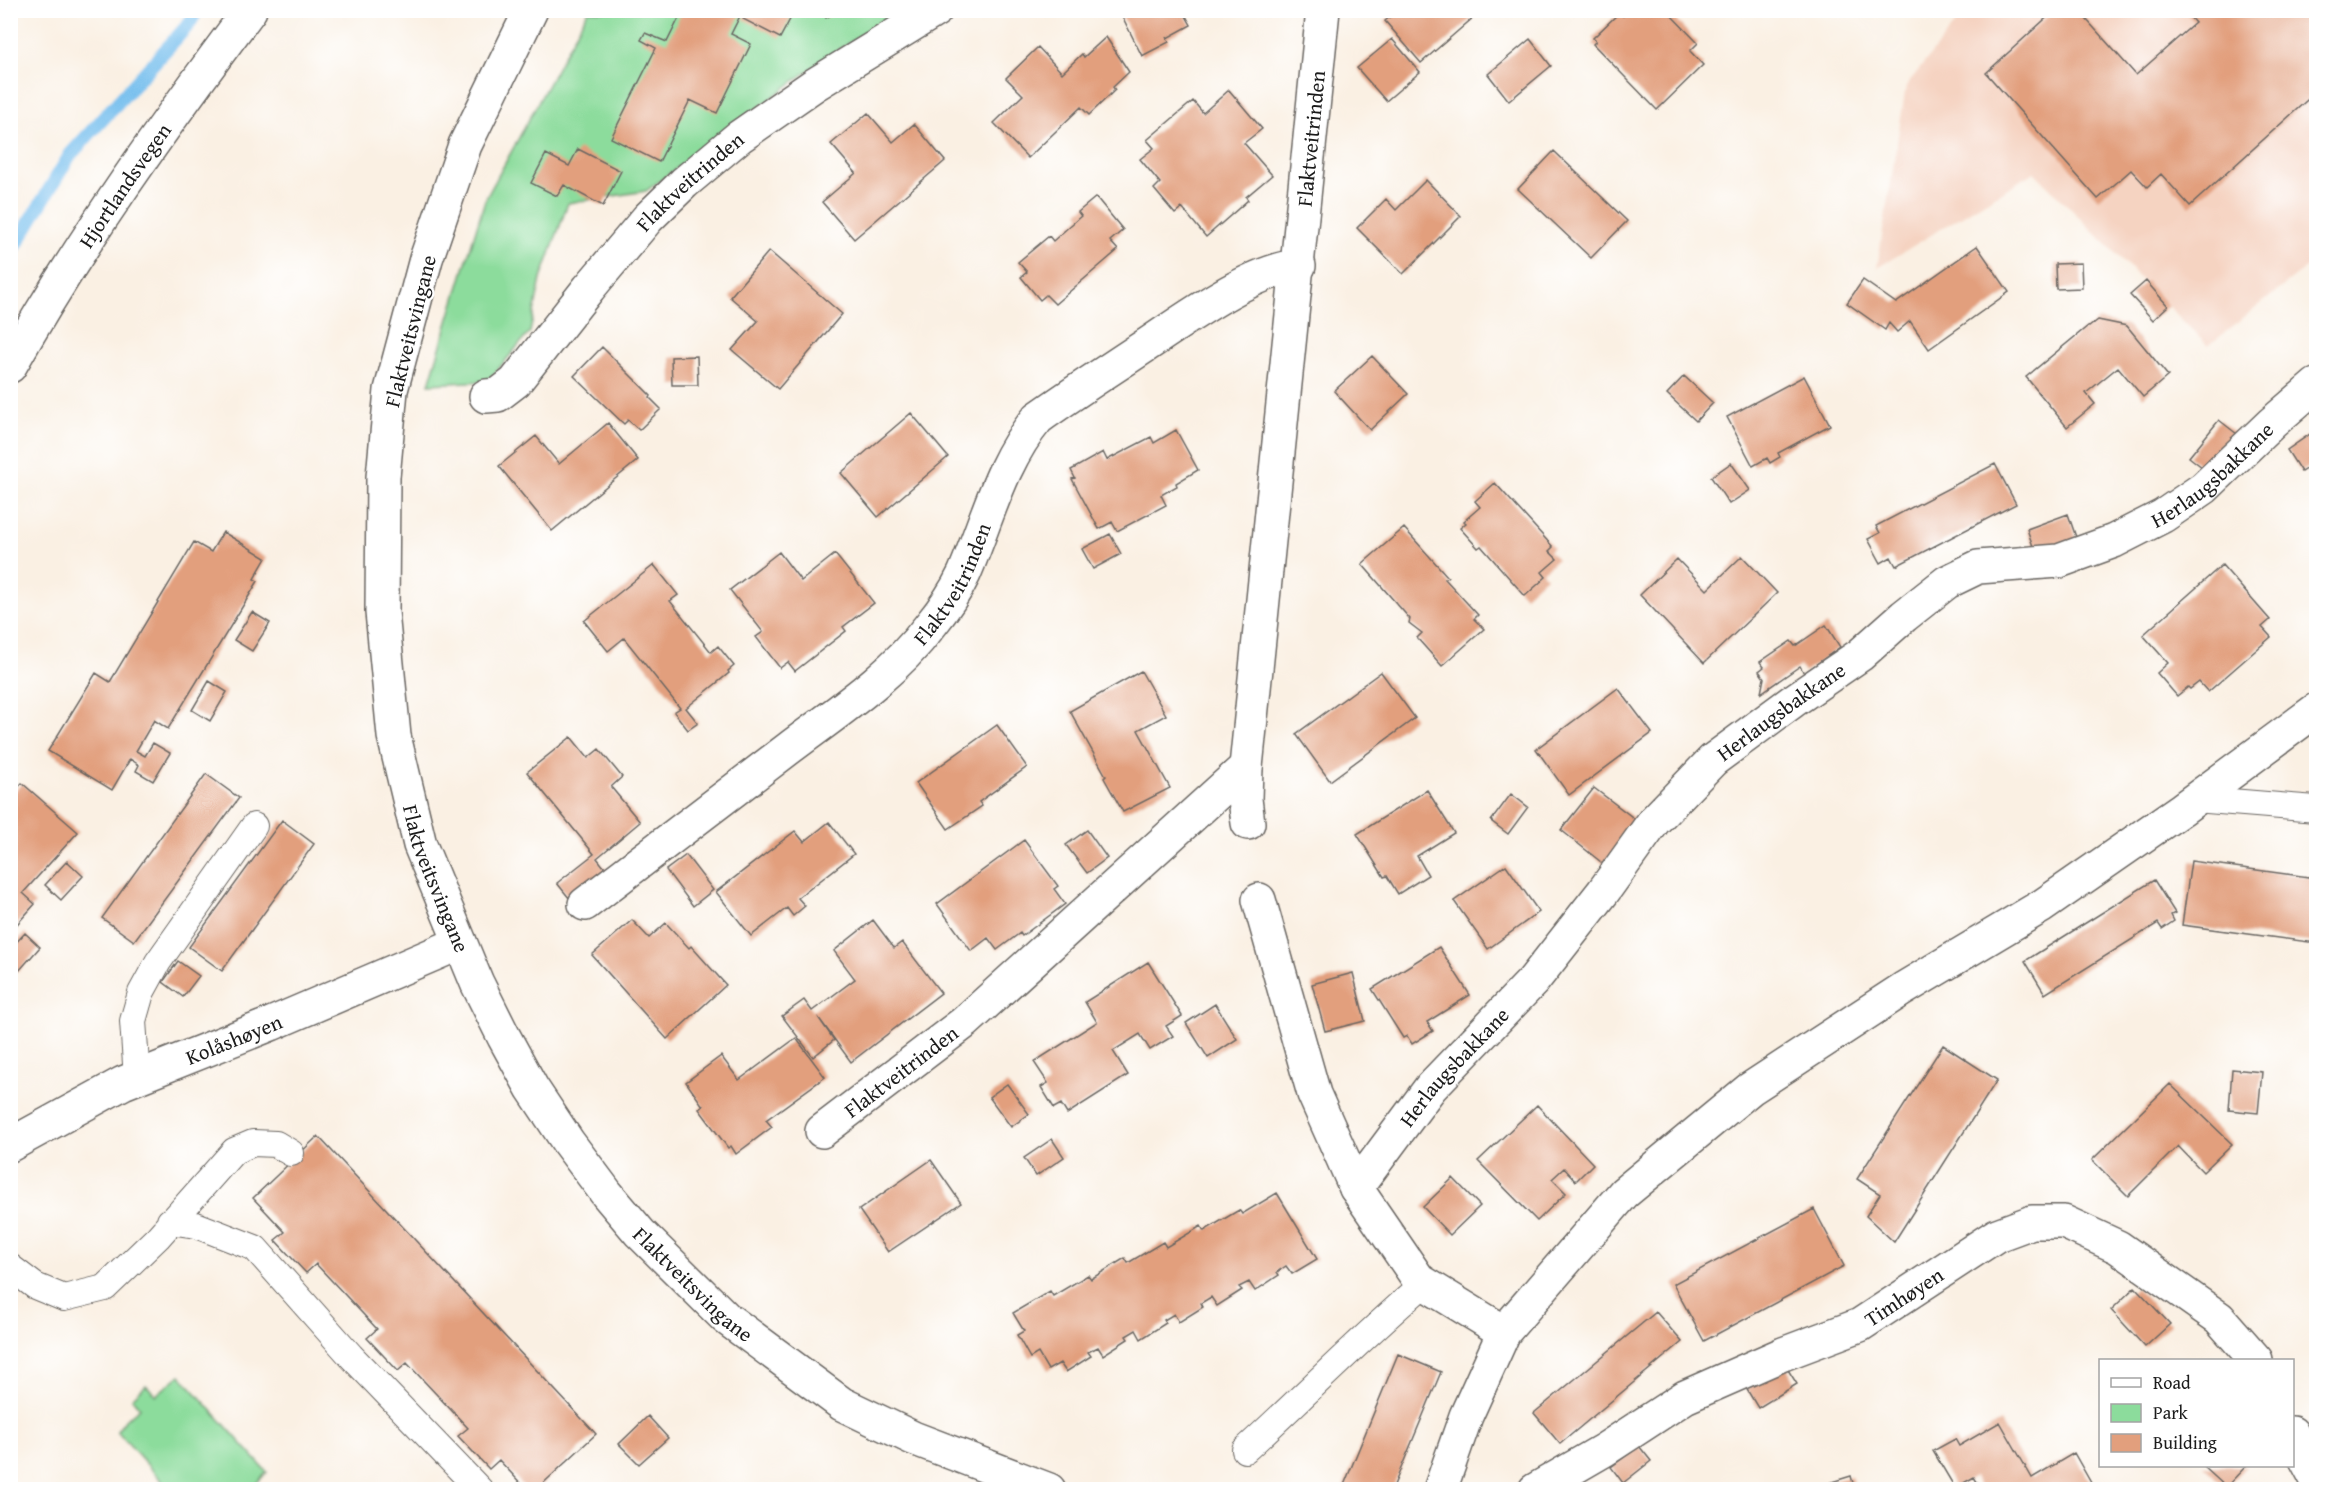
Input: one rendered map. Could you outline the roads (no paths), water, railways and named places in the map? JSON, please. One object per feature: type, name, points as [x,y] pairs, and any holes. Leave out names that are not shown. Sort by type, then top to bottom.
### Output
[{"type":"street","name":"Hjortlandsvegen","points":[[10,366],[40,313],[168,119],[250,10]]},
{"type":"street","name":"Flaktveitsvingane","points":[[531,10],[465,145],[426,259],[391,390],[383,477],[382,612],[394,736],[420,845],[460,942],[504,1037],[532,1088],[568,1142],[640,1233],[726,1318],[842,1404],[914,1437],[1036,1487]]},
{"type":"street","name":"Flaktveitrinden","points":[[486,396],[498,395],[514,382],[633,236],[684,183],[740,137],[814,85],[936,10]]},
{"type":"street","name":"Flaktveitrinden","points":[[1248,823],[1245,798],[1246,767],[1268,532],[1299,266],[1323,10]]},
{"type":"street","name":"Flaktveitrinden","points":[[585,904],[852,700],[897,662],[928,629],[947,603],[963,575],[1006,467],[1022,437],[1038,418],[1200,310],[1283,267],[1299,266]]},
{"type":"street","name":"Herlaugsbakkane","points":[[1356,1188],[1431,1087],[1533,981],[1603,892],[1654,822],[1713,760],[1860,655],[1947,582],[1978,567],[2060,561],[2114,541],[2163,516],[2204,488],[2241,455],[2271,423],[2316,385]]},
{"type":"street","points":[[1440,1490],[1466,1416],[1504,1332],[1624,1193],[1750,1089],[1903,989],[2042,906],[2195,799],[2316,710]]},
{"type":"street","name":"Flaktveitrinden","points":[[822,1131],[965,1022],[1246,767]]},
{"type":"street","points":[[1259,900],[1314,1094],[1356,1188],[1419,1280],[1504,1332]]},
{"type":"street","name":"Kolåshøyen","points":[[10,1145],[137,1078],[272,1024],[460,942]]},
{"type":"street","name":"Timhøyen","points":[[1534,1490],[1604,1450],[1685,1397],[1783,1354],[1860,1325],[1997,1235],[2032,1222],[2064,1222],[2118,1247],[2219,1318],[2255,1359]]},
{"type":"street","points":[[2294,1437],[2316,1478]]},
{"type":"lane","points":[[2195,799],[2316,809]]},
{"type":"lane","points":[[137,1078],[133,1022],[141,993],[158,962],[254,826]]},
{"type":"lane","points":[[10,1267],[35,1286],[64,1298],[105,1288],[158,1237],[234,1151],[253,1143],[265,1143],[276,1144],[291,1153]]},
{"type":"lane","points":[[170,1221],[196,1225],[255,1248],[351,1356],[480,1490]]},
{"type":"lane","points":[[1245,1450],[1312,1389],[1381,1321],[1425,1283]]},
{"type":"waterway","points":[[10,255],[70,155],[189,24],[197,10]]}]
